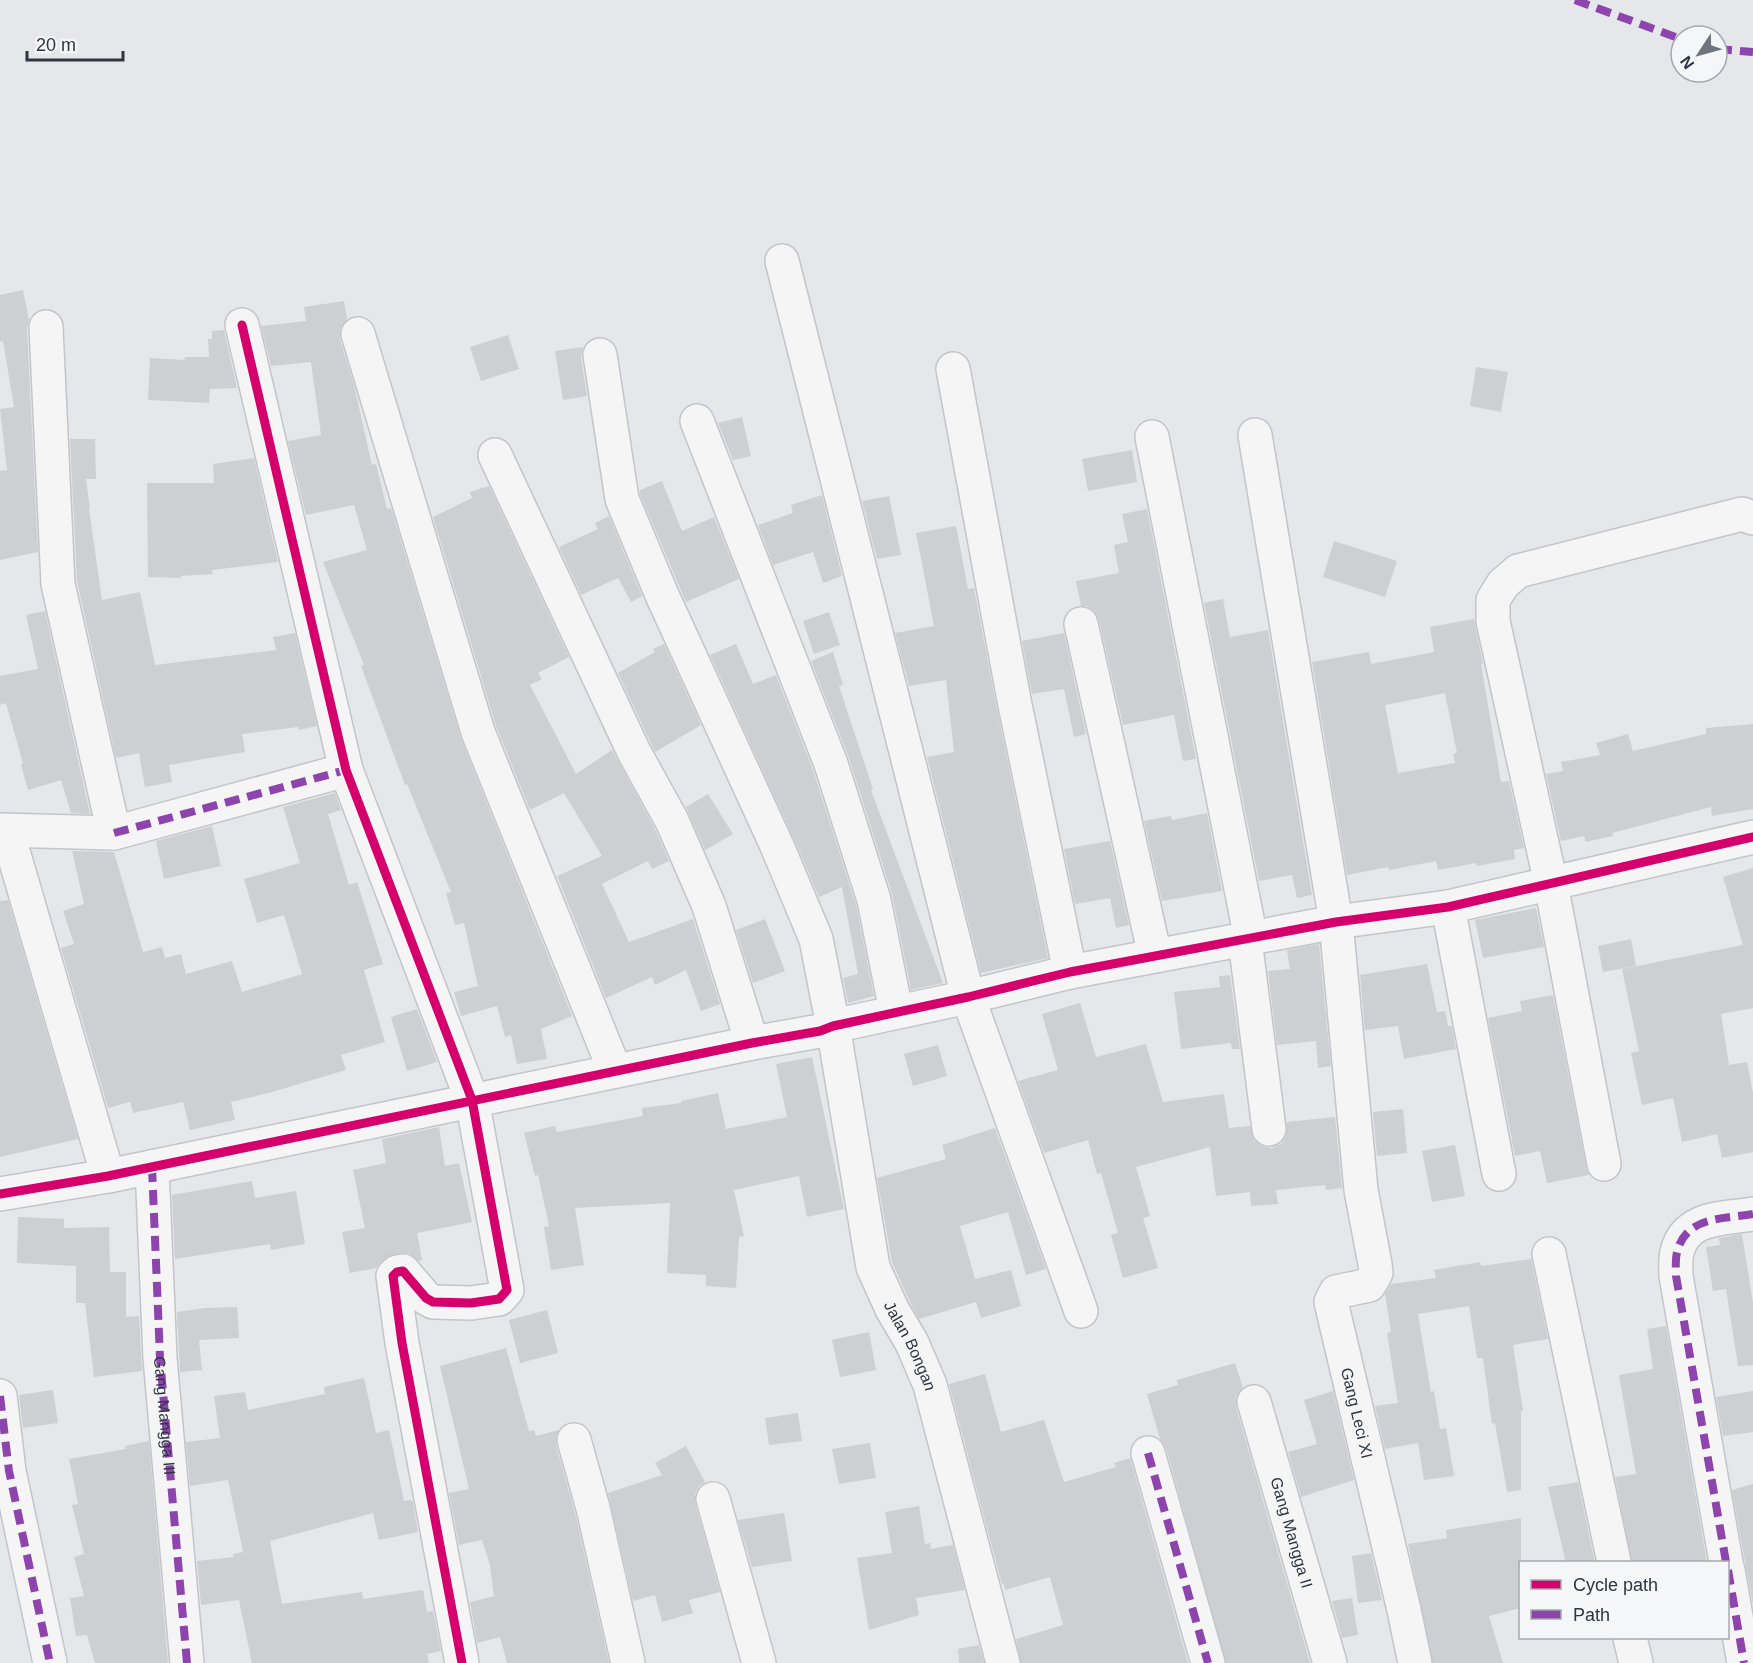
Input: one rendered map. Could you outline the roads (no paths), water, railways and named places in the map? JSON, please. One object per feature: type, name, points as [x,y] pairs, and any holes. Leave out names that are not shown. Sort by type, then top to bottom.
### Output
[{"type":"street","points":[[782,261],[968,997],[1081,1311]]},
{"type":"street","points":[[242,325],[346,770],[472,1100],[507,1290],[498,1299],[443,1304],[426,1298],[403,1271],[394,1273],[393,1276],[402,1343],[462,1663]]},
{"type":"street","points":[[46,327],[58,584],[114,833]]},
{"type":"street","points":[[358,334],[478,732],[615,1071]]},
{"type":"street","name":"Jalan Bongan","points":[[600,355],[622,499],[662,595],[777,846],[816,939],[833,1026],[873,1267],[892,1309],[912,1343],[930,1385],[1003,1663]]},
{"type":"street","points":[[952,369],[1014,700],[1070,972]]},
{"type":"street","points":[[697,420],[831,764],[874,900],[896,1011]]},
{"type":"street","points":[[1255,435],[1336,921]]},
{"type":"street","points":[[1152,437],[1248,939],[1269,1129]]},
{"type":"street","points":[[495,455],[634,752],[672,821],[709,906],[752,1042]]},
{"type":"street","points":[[1604,1164],[1551,884],[1494,621],[1493,600],[1503,584],[1518,571],[1742,514],[1753,518]]},
{"type":"street","points":[[1081,624],[1155,956]]},
{"type":"street","points":[[108,1176],[3,830],[114,833],[346,770]]},
{"type":"street","points":[[0,1194],[108,1176],[752,1042],[820,1031],[896,1011],[968,997],[1070,972],[1336,921],[1448,907],[1752,840]]},
{"type":"street","points":[[1448,907],[1499,1174]]},
{"type":"street","name":"Gang Leci XI","points":[[1336,921],[1361,1190],[1376,1273],[1369,1285],[1336,1292],[1331,1302],[1415,1663]]},
{"type":"street","name":"Gang Mangga III","points":[[152,1167],[160,1358],[187,1663]]},
{"type":"street","points":[[1726,1561],[1676,1276],[1677,1252],[1690,1229],[1698,1223],[1753,1215]]},
{"type":"street","points":[[1549,1254],[1614,1561]]},
{"type":"street","points":[[0,1396],[9,1471],[50,1663]]},
{"type":"street","name":"Gang Mangga II","points":[[1254,1402],[1330,1663]]},
{"type":"street","points":[[574,1440],[593,1508],[628,1663]]},
{"type":"street","points":[[1148,1453],[1208,1663]]},
{"type":"street","points":[[713,1499],[759,1663]]},
{"type":"street","points":[[1729,1576],[1744,1663]]},
{"type":"street","points":[[1630,1639],[1636,1663]]}]
